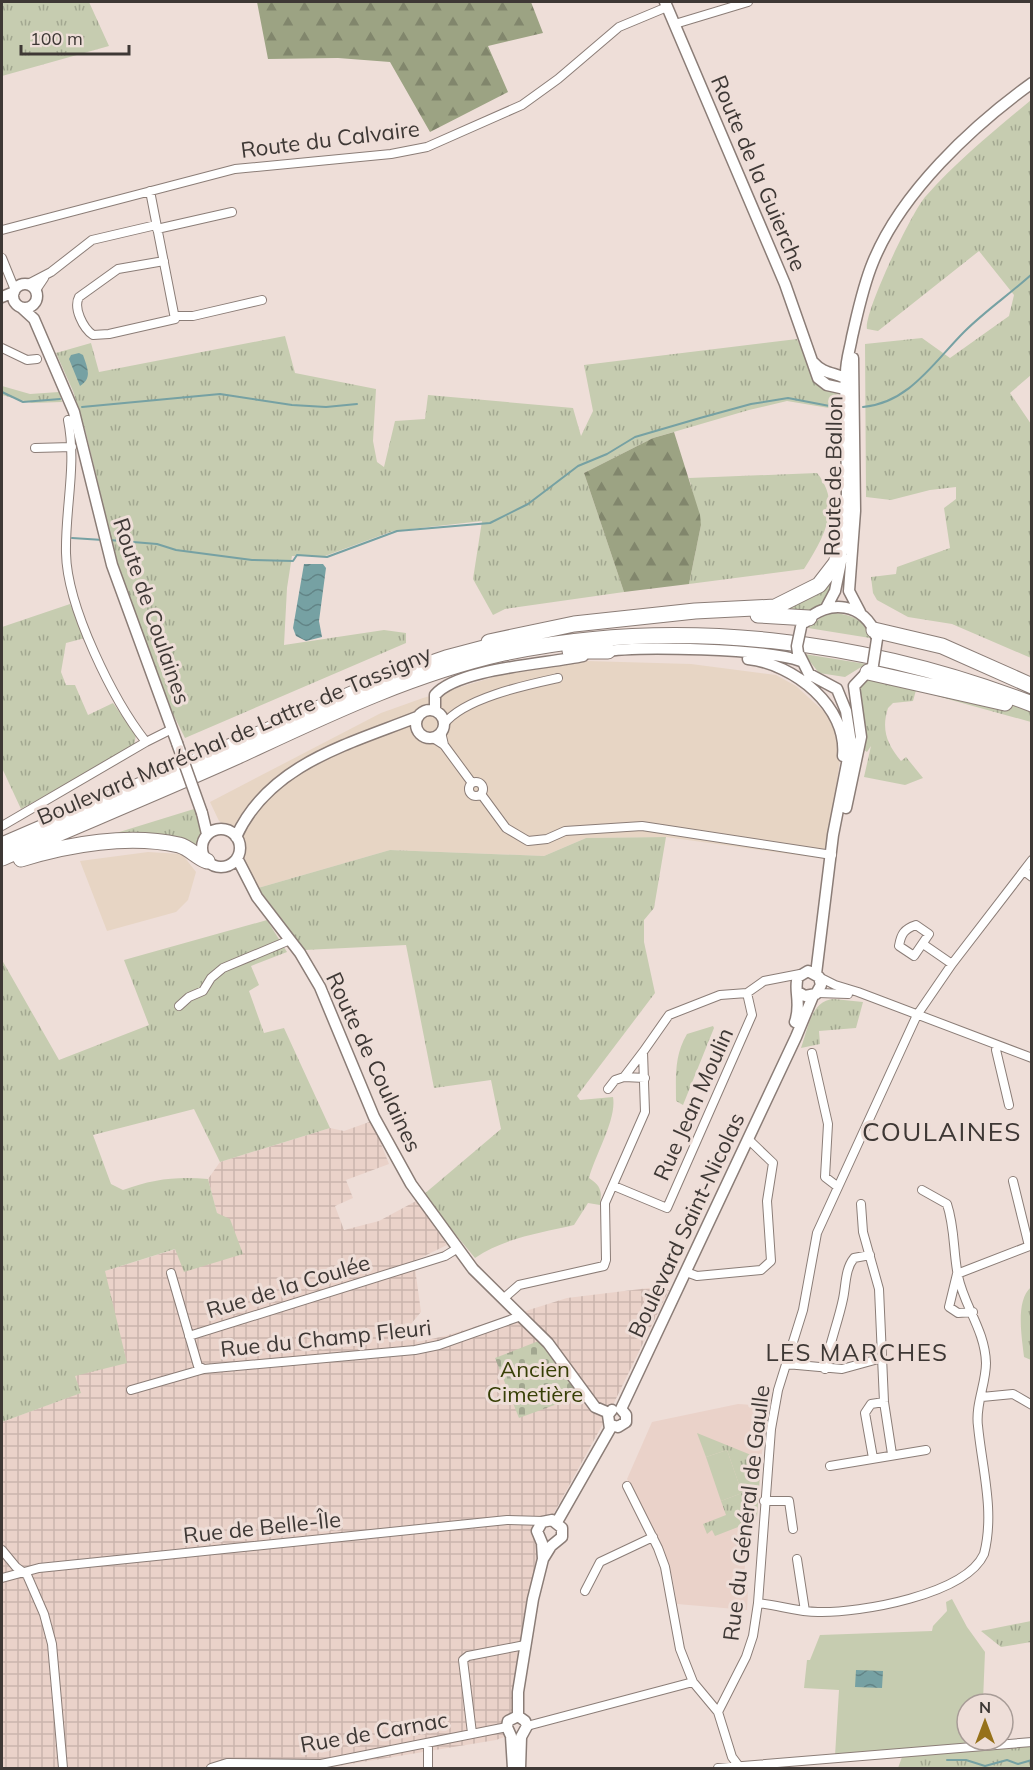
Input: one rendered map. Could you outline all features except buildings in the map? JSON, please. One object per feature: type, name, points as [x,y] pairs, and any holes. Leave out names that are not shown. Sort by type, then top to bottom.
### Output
[{"type":"highway","points":[[485,653],[490,640],[574,624],[709,610],[764,609],[809,592],[819,585],[836,563],[845,536]]},
{"type":"highway","points":[[709,610],[805,622]]},
{"type":"highway","points":[[485,653],[529,638],[623,628],[722,628],[780,632],[896,651],[949,665],[1032,694]]},
{"type":"highway","points":[[875,634],[942,646],[1032,686]]},
{"type":"highway","points":[[485,653],[613,638],[722,638],[780,642],[837,649],[896,661],[950,675],[1032,704]]},
{"type":"highway","points":[[485,653],[608,651]]},
{"type":"highway","name":"Boulevard Maréchal de Lattre de Tassigny","points":[[2,844],[369,686],[446,658],[485,653]]},
{"type":"highway","name":"Boulevard Maréchal de Lattre de Tassigny","points":[[2,858],[405,683],[485,653]]},
{"type":"highway","points":[[866,672],[1032,710]]},
{"type":"highway","points":[[2,865],[63,848],[135,842],[177,845],[207,861]]},
{"type":"main road","name":"Route de la Guierche","points":[[666,4],[785,284],[821,381],[848,384]]},
{"type":"main road","name":"Route de Ballon","points":[[826,608],[835,591],[840,573],[845,536],[848,384],[852,338],[862,291],[873,262],[888,231],[906,204],[956,148],[1032,83]]},
{"type":"main road","points":[[2,298],[22,293]]},
{"type":"main road","name":"Route de Coulaines","points":[[22,293],[34,304],[34,319]]},
{"type":"main road","name":"Route de Coulaines","points":[[22,293],[74,412],[112,565],[202,813],[216,831],[236,837],[240,846],[233,862],[291,940],[320,987],[394,1156],[458,1248],[503,1299],[548,1343],[595,1407],[609,1413]]},
{"type":"main road","name":"Route de Ballon","points":[[848,384],[855,511],[849,591],[860,612]]},
{"type":"main road","points":[[832,855],[840,836],[859,748],[861,725],[854,686],[866,672],[875,634],[860,612],[840,606],[826,608],[805,622],[797,646],[799,657],[809,674],[837,689],[851,730],[850,757],[838,810]]},
{"type":"main road","points":[[441,722],[435,695],[441,688],[455,681],[515,667],[608,651],[729,652],[799,657]]},
{"type":"main road","points":[[729,652],[740,658],[770,665],[814,691],[834,712],[844,742],[838,810],[820,933],[818,975],[821,985],[816,994],[805,996],[797,990],[820,933]]},
{"type":"main road","points":[[830,685],[848,684],[866,672]]},
{"type":"main road","points":[[416,723],[426,710],[441,722]]},
{"type":"main road","points":[[236,837],[244,818],[260,798],[293,772],[359,738],[404,722],[416,723]]},
{"type":"main road","points":[[416,723],[422,736],[441,722]]},
{"type":"main road","points":[[233,862],[215,866],[207,861],[202,847],[216,831],[244,818]]},
{"type":"main road","points":[[802,973],[818,975]]},
{"type":"main road","name":"Boulevard Saint-Nicolas","points":[[785,1057],[798,1014],[797,990]]},
{"type":"main road","name":"Boulevard Saint-Nicolas","points":[[518,1716],[525,1645],[543,1559],[543,1541],[562,1537],[562,1528],[556,1522],[611,1425],[618,1427],[626,1422],[626,1415],[621,1409],[816,994]]},
{"type":"main road","points":[[611,1425],[608,1420],[609,1413],[616,1408],[621,1409]]},
{"type":"main road","points":[[543,1541],[538,1527],[544,1521],[556,1522]]},
{"type":"main road","points":[[513,1733],[527,1726],[525,1721],[518,1716],[508,1721],[513,1733],[520,1768]]},
{"type":"main road","points":[[513,1733],[513,1768]]},
{"type":"street","points":[[675,24],[747,2]]},
{"type":"street","name":"Route du Calvaire","points":[[2,230],[150,190],[235,170],[391,154],[427,147],[522,105],[558,79],[619,27],[666,4]]},
{"type":"street","points":[[150,190],[175,316]]},
{"type":"street","points":[[2,258],[22,293],[92,240],[232,212]]},
{"type":"street","points":[[164,261],[118,269],[79,297],[77,307],[86,330],[93,335],[172,320],[175,316],[193,316],[262,300]]},
{"type":"street","points":[[2,348],[27,360],[37,359]]},
{"type":"street","points":[[68,420],[72,447],[66,554],[72,592],[112,689],[127,718],[146,742]]},
{"type":"street","points":[[35,448],[72,447]]},
{"type":"street","points":[[558,678],[498,693],[441,722],[444,745],[472,783],[482,785],[481,794],[506,828],[528,841],[547,839],[565,831],[642,826],[832,855]]},
{"type":"street","points":[[2,826],[172,729]]},
{"type":"street","name":"Rue du Général de Gaulle","points":[[718,1712],[746,1657],[753,1636],[758,1603],[771,1429],[786,1364],[803,1310],[817,1233],[917,1015],[952,964],[1032,860]]},
{"type":"street","points":[[1024,871],[1032,877]]},
{"type":"street","points":[[179,1006],[189,997],[203,991],[211,978],[223,968],[291,940]]},
{"type":"street","points":[[923,944],[952,964]]},
{"type":"street","points":[[624,1077],[669,1015],[720,995],[747,993],[754,986],[775,978],[802,973]]},
{"type":"street","points":[[818,975],[835,986],[869,996],[1032,1058]]},
{"type":"street","points":[[775,978],[797,990]]},
{"type":"street","name":"Rue Jean Moulin","points":[[614,1186],[666,1208],[752,1015],[747,993]]},
{"type":"street","points":[[816,994],[869,996]]},
{"type":"street","points":[[997,1045],[996,1050],[1009,1105]]},
{"type":"street","points":[[503,1299],[519,1285],[604,1266],[606,1260],[605,1203],[645,1112],[643,1053]]},
{"type":"street","points":[[813,1053],[828,1124],[825,1177],[838,1187]]},
{"type":"street","points":[[608,1089],[615,1080],[624,1077],[645,1078]]},
{"type":"street","points":[[686,1272],[697,1276],[761,1270],[771,1261],[767,1201],[773,1162],[748,1139]]},
{"type":"street","points":[[957,1274],[1030,1245],[1012,1181]]},
{"type":"street","points":[[922,1190],[947,1204],[953,1222],[957,1274],[949,1307],[958,1313],[973,1312]]},
{"type":"street","points":[[861,1204],[863,1232],[879,1289],[884,1402],[892,1454]]},
{"type":"street","name":"Rue de la Coulée","points":[[171,1273],[189,1336],[445,1256],[458,1248]]},
{"type":"street","points":[[825,1369],[829,1344],[843,1301],[848,1264],[854,1258],[870,1255]]},
{"type":"street","points":[[758,1603],[805,1611],[832,1612],[903,1599],[961,1578],[980,1562],[986,1545],[988,1493],[977,1423],[982,1397],[985,1349],[957,1274]]},
{"type":"street","name":"Rue du Champ Fleuri","points":[[189,1336],[198,1366],[204,1369],[415,1350],[439,1345],[521,1316]]},
{"type":"street","points":[[786,1364],[842,1369],[882,1358]]},
{"type":"street","points":[[131,1390],[204,1369]]},
{"type":"street","points":[[982,1397],[1013,1394],[1032,1405]]},
{"type":"street","points":[[873,1458],[865,1413],[871,1404],[884,1402]]},
{"type":"street","points":[[830,1466],[926,1449]]},
{"type":"street","points":[[627,1486],[653,1537],[665,1568],[680,1649],[693,1682],[718,1712],[732,1757],[738,1767]]},
{"type":"street","points":[[764,1501],[789,1501],[792,1529]]},
{"type":"street","points":[[507,1520],[529,1528],[543,1541]]},
{"type":"street","name":"Rue de Belle-Île","points":[[2,1578],[21,1571],[507,1520],[544,1521]]},
{"type":"street","points":[[585,1591],[600,1562],[653,1537]]},
{"type":"street","points":[[2,1550],[27,1575],[44,1614],[51,1644],[63,1768]]},
{"type":"street","points":[[797,1560],[805,1611]]},
{"type":"street","points":[[472,1733],[463,1660],[468,1656],[525,1645]]},
{"type":"street","points":[[527,1726],[693,1682]]},
{"type":"street","name":"Rue de Carnac","points":[[211,1768],[227,1763],[321,1764],[472,1733],[513,1733]]},
{"type":"street","points":[[718,1768],[1032,1742]]},
{"type":"street","points":[[428,1743],[428,1768]]},
{"type":"shaded area","points":[[587,661],[691,664],[776,675],[796,686],[830,717],[836,730],[840,760],[826,859],[666,837],[586,838],[544,856],[390,850],[258,888],[246,865],[242,836],[219,821],[210,802],[381,713],[514,671]]},
{"type":"shaded area","points":[[148,852],[182,854],[196,872],[188,900],[176,912],[107,931],[80,861]]},
{"type":"shaded area","points":[[372,1121],[389,1164],[346,1180],[353,1198],[335,1206],[344,1230],[379,1221],[416,1201],[447,1245],[414,1261],[421,1312],[411,1324],[417,1342],[445,1336],[567,1298],[649,1288],[669,1290],[610,1411],[554,1513],[541,1523],[510,1735],[496,1740],[326,1768],[222,1766],[217,1768],[2,1768],[2,1422],[80,1393],[75,1376],[105,1279],[105,1271],[176,1249],[217,1213],[208,1179],[220,1162],[330,1128],[344,1131]]},
{"type":"shaded area","points":[[738,1404],[768,1406],[770,1410],[762,1452],[757,1517],[751,1517],[745,1565],[743,1590],[748,1591],[747,1610],[677,1604],[672,1576],[658,1537],[627,1479],[652,1422]]},
{"type":"green space","points":[[2,2],[89,2],[109,46],[2,76]]},
{"type":"green space","points":[[257,2],[531,2],[543,33],[488,46],[508,92],[430,132],[390,62],[338,58],[268,59]]},
{"type":"green space","points":[[1031,100],[1031,375],[1010,393],[1031,424],[1031,658],[952,624],[908,617],[877,600],[873,593],[871,577],[896,574],[897,567],[950,548],[944,508],[956,499],[956,487],[930,490],[891,500],[866,497],[865,344],[922,338],[950,358],[1009,316],[1014,295],[979,251],[878,331],[867,329],[880,284],[911,220],[926,196],[963,158]]},
{"type":"green space","points":[[285,336],[295,373],[376,389],[373,441],[377,462],[384,467],[395,421],[425,419],[428,395],[573,408],[581,436],[593,411],[584,365],[797,339],[820,377],[839,394],[841,410],[787,401],[749,410],[653,438],[584,473],[624,592],[505,609],[493,615],[473,579],[482,521],[393,531],[325,556],[292,556],[287,588],[284,645],[384,630],[406,633],[406,643],[185,738],[165,698],[119,571],[86,433],[73,391],[56,353],[91,343],[99,372]]},
{"type":"green space","points":[[2,386],[30,394],[59,392],[62,402],[32,403],[2,395]]},
{"type":"green space","points":[[674,432],[700,515],[701,525],[689,584],[624,592],[584,473],[653,438]]},
{"type":"green space","points":[[817,473],[829,497],[829,510],[818,546],[804,569],[689,584],[701,525],[689,478]]},
{"type":"green space","points":[[832,583],[828,600],[810,611],[795,614],[782,608]]},
{"type":"green space","points":[[70,604],[85,638],[66,643],[61,672],[66,685],[75,685],[88,715],[113,703],[136,735],[134,746],[21,809],[2,768],[2,627]]},
{"type":"green space","points":[[828,612],[848,615],[859,620],[870,638],[808,628]]},
{"type":"green space","points":[[804,654],[866,664],[845,677],[819,673]]},
{"type":"green space","points":[[868,672],[918,683],[913,701],[893,703],[888,708],[885,730],[892,749],[901,761],[906,757],[923,778],[905,785],[864,777],[871,746],[867,752],[860,747],[859,680]]},
{"type":"green space","points":[[928,685],[1031,710],[1031,722],[926,693]]},
{"type":"green space","points":[[194,809],[203,836],[200,851],[193,848],[87,842]]},
{"type":"green space","points":[[666,837],[654,908],[644,920],[644,942],[655,993],[577,1096],[580,1100],[613,1097],[612,1116],[589,1178],[600,1189],[600,1205],[588,1203],[574,1225],[510,1241],[475,1258],[423,1195],[501,1129],[491,1080],[434,1088],[406,945],[305,950],[258,888],[390,850],[544,856],[586,838]]},
{"type":"green space","points":[[267,920],[287,952],[251,966],[259,985],[249,991],[264,1033],[284,1028],[330,1128],[220,1162],[194,1109],[93,1135],[111,1184],[123,1190],[165,1179],[208,1179],[217,1213],[230,1219],[243,1254],[184,1272],[175,1249],[105,1271],[127,1363],[75,1376],[81,1393],[2,1422],[2,960],[59,1060],[149,1025],[124,960]]},
{"type":"green space","points":[[834,999],[863,1002],[856,1028],[819,1031],[820,1044],[801,1048],[815,1010],[820,1004]]},
{"type":"green space","points":[[713,1026],[683,1105],[676,1101],[676,1084],[678,1059],[683,1042],[687,1034]]},
{"type":"green space","points":[[1031,1287],[1031,1360],[1024,1357],[1021,1310],[1026,1293]]},
{"type":"green space","name":"Ancien Cimetière","points":[[541,1340],[551,1352],[551,1356],[568,1374],[579,1396],[519,1418],[495,1358]]},
{"type":"green space","points":[[697,1433],[761,1459],[757,1517],[752,1517],[751,1522],[715,1536],[712,1530],[707,1534],[703,1524],[726,1515],[721,1501],[742,1493],[727,1450],[706,1457]]},
{"type":"green space","points":[[727,1450],[742,1493],[721,1501],[706,1457]]},
{"type":"green space","points":[[952,1599],[967,1627],[985,1652],[983,1692],[955,1692],[955,1745],[835,1756],[839,1690],[804,1688],[807,1660],[810,1660],[820,1635],[932,1631],[933,1626],[947,1611],[946,1602]]},
{"type":"green space","points":[[1031,1621],[1031,1642],[1001,1647],[981,1631]]},
{"type":"green space","points":[[1031,1746],[1031,1768],[898,1768],[902,1757],[961,1752],[1015,1752],[1015,1747]]},
{"type":"water","points":[[79,353],[83,355],[88,372],[87,379],[80,386],[69,359],[71,355]]},
{"type":"water","points":[[304,564],[323,564],[326,568],[319,621],[322,637],[306,641],[296,636],[293,628]]},
{"type":"water","points":[[856,1670],[883,1671],[882,1688],[855,1687]]},
{"type":"waterway","points":[[863,407],[894,398],[920,379],[972,324],[1032,274]]},
{"type":"waterway","points":[[2,392],[23,402],[60,399]]},
{"type":"waterway","points":[[82,407],[220,394],[292,405],[326,407],[357,404]]},
{"type":"waterway","points":[[109,540],[157,544],[176,550],[252,560],[293,561],[297,555],[327,557],[397,531],[490,523],[528,504],[578,466],[607,454],[635,437],[700,418],[751,404],[788,398],[840,408]]},
{"type":"waterway","points":[[72,538],[103,540]]},
{"type":"waterway","points":[[947,1760],[966,1760],[985,1766],[1007,1760],[1018,1764],[1032,1760]]},
{"type":"district","name":"COULAINES","points":[[942,1132]]},
{"type":"district","name":"LES MARCHES","points":[[857,1353]]}]
